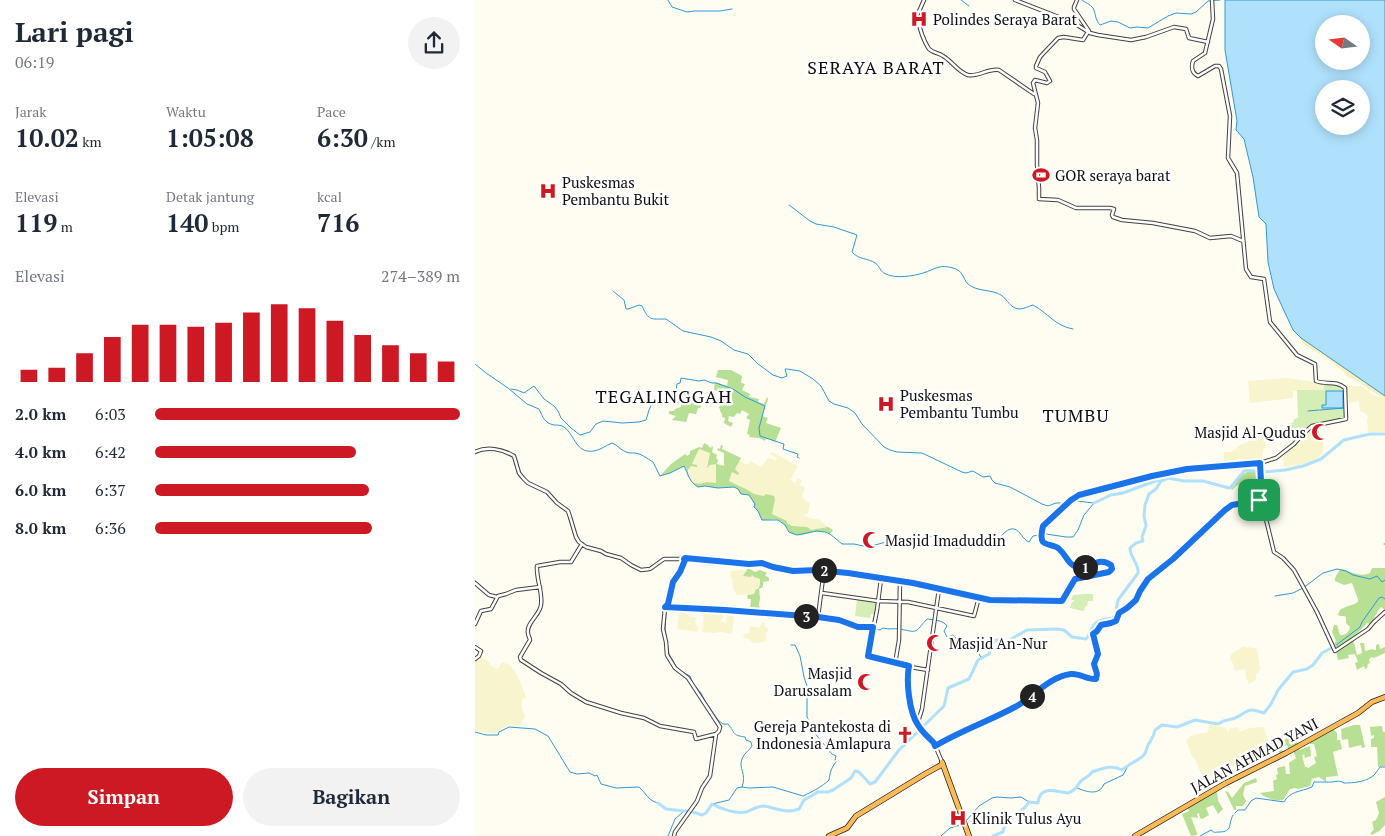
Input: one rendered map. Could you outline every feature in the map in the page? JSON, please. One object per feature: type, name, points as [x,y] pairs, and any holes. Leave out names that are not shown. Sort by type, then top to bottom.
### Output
[{"type":"highway","name":"JALAN AHMAD YANI","points":[[1135,836],[1226,783],[1358,713],[1372,702],[1385,697]]},
{"type":"highway","points":[[829,836],[847,828],[856,816],[942,764],[968,836]]},
{"type":"street","points":[[924,0],[917,16],[924,37],[931,50],[946,57],[956,68],[966,74],[999,70],[1036,95]]},
{"type":"street","points":[[1015,0],[1074,24],[1089,33],[1131,40],[1174,27],[1181,27],[1185,28],[1189,38],[1208,42]]},
{"type":"street","points":[[1077,0],[1073,7],[1089,33]]},
{"type":"street","points":[[475,452],[481,449],[495,449],[514,456],[519,473],[526,482],[547,492],[568,511],[575,537],[582,544],[591,549],[621,558],[641,570],[650,569],[664,559],[701,559],[749,564],[762,563],[793,571],[824,570],[901,581],[978,599],[1062,601],[1075,579],[1109,572],[1112,569],[1111,565],[1107,562],[1094,562],[1083,568],[1072,565],[1059,548],[1044,542],[1042,539],[1043,526],[1074,497],[1152,476],[1196,468],[1260,463],[1275,458],[1294,444],[1313,426],[1346,419],[1346,389],[1338,383],[1316,381],[1315,364],[1297,355],[1270,322],[1264,279],[1252,278],[1247,272],[1237,174],[1228,159],[1230,116],[1221,69],[1219,66],[1215,66],[1198,76],[1192,68],[1193,61],[1204,54],[1208,42],[1213,18],[1212,0]]},
{"type":"street","points":[[1089,33],[1083,40],[1058,38],[1042,55],[1036,67],[1045,71],[1050,81],[1047,83],[1034,81],[1033,84],[1038,103],[1035,128],[1039,199],[1061,201],[1076,208],[1100,207],[1114,209],[1113,216],[1122,220],[1153,223],[1195,232],[1212,238],[1231,236],[1243,241]]},
{"type":"street","points":[[1260,463],[1262,500],[1274,552],[1283,558],[1293,569],[1317,612],[1335,651],[1368,629],[1385,612]]},
{"type":"street","points":[[935,745],[1017,706],[1053,680],[1070,674],[1096,679],[1097,674],[1094,664],[1098,654],[1093,634],[1101,625],[1116,621],[1119,613],[1136,600],[1148,579],[1230,507],[1262,500]]},
{"type":"street","points":[[582,544],[571,562],[537,566],[541,607],[529,628],[528,633],[531,640],[520,657],[522,661],[559,682],[586,702],[644,718],[660,726],[694,732],[696,739],[716,734]]},
{"type":"street","points":[[674,836],[698,799],[702,788],[710,776],[716,734],[719,731],[719,725],[688,678],[675,668],[667,655],[663,627],[673,582],[680,572],[685,559]]},
{"type":"street","points":[[818,617],[824,570]]},
{"type":"street","points":[[881,579],[868,656],[895,664],[928,670]]},
{"type":"street","points":[[895,664],[899,645],[901,581]]},
{"type":"street","points":[[475,583],[481,586],[489,595],[497,597],[514,591],[540,587]]},
{"type":"street","points":[[917,725],[920,719],[928,670],[939,589]]},
{"type":"street","points":[[822,593],[878,601],[900,601],[974,616],[978,599]]},
{"type":"street","points":[[475,624],[481,611],[491,609],[497,597]]},
{"type":"street","points":[[667,606],[818,617],[839,620],[858,627],[873,629]]},
{"type":"street","points":[[475,647],[481,650],[479,656],[475,659]]},
{"type":"street","points":[[909,666],[910,700],[917,725],[935,745],[942,764]]},
{"type":"street","points":[[915,719],[920,719]]},
{"type":"shaded area","points":[[1288,378],[1324,384],[1325,390],[1293,391],[1293,398],[1250,403],[1248,381]]},
{"type":"shaded area","points":[[1344,385],[1348,386],[1361,386],[1373,395],[1385,399],[1385,432],[1368,432],[1367,419],[1369,417],[1360,411],[1359,401],[1350,403],[1347,388]]},
{"type":"shaded area","points":[[1310,430],[1316,435],[1323,436],[1323,453],[1311,461],[1284,467],[1283,456],[1302,441]]},
{"type":"shaded area","points":[[1265,435],[1265,449],[1263,449],[1262,459],[1240,463],[1239,460],[1224,461],[1224,452],[1231,452],[1248,442],[1249,439],[1254,438],[1254,436]]},
{"type":"shaded area","points":[[699,449],[711,453],[707,467],[715,463],[711,462],[712,458],[717,460],[716,484],[691,482],[688,477],[689,468]]},
{"type":"shaded area","points":[[772,452],[798,466],[790,480],[795,483],[798,478],[802,480],[800,485],[805,488],[802,496],[810,503],[808,513],[805,515],[799,514],[818,519],[828,527],[811,530],[807,527],[792,526],[787,521],[771,514],[775,499],[754,494],[729,481],[732,472],[739,473],[735,469],[739,461],[748,465],[750,461],[761,467],[768,458],[776,460],[777,458],[770,454]]},
{"type":"shaded area","points":[[731,571],[746,571],[744,576],[752,575],[760,579],[760,584],[754,594],[736,595],[733,589],[732,578],[730,577]]},
{"type":"shaded area","points":[[679,613],[686,613],[696,618],[695,624],[698,626],[698,632],[677,629]]},
{"type":"shaded area","points":[[704,613],[724,614],[721,621],[726,624],[727,615],[734,616],[732,634],[702,632]]},
{"type":"shaded area","points":[[763,621],[769,630],[766,632],[767,637],[764,642],[752,643],[749,639],[743,637],[744,634],[749,633],[750,626],[759,628]]},
{"type":"shaded area","points":[[1244,646],[1257,649],[1260,668],[1256,674],[1256,680],[1249,684],[1245,669],[1235,671],[1232,661],[1230,661],[1231,654]]},
{"type":"shaded area","points":[[481,657],[489,662],[491,666],[498,669],[502,662],[510,665],[517,675],[526,697],[522,700],[525,717],[521,725],[508,725],[496,734],[475,731],[475,661]]},
{"type":"shaded area","points":[[1216,724],[1217,727],[1226,728],[1228,733],[1229,729],[1238,727],[1240,732],[1249,728],[1264,727],[1273,758],[1258,766],[1257,762],[1254,763],[1256,767],[1253,768],[1251,760],[1254,759],[1250,753],[1243,755],[1246,766],[1240,768],[1240,775],[1231,766],[1223,769],[1225,774],[1221,778],[1224,783],[1222,784],[1214,774],[1207,778],[1200,771],[1186,740],[1191,736],[1207,733],[1210,725]]},
{"type":"green space","points":[[718,370],[731,370],[742,376],[741,383],[745,384],[742,390],[750,394],[749,397],[759,399],[758,402],[764,404],[767,397],[762,416],[768,418],[766,423],[781,428],[775,442],[766,438],[765,441],[749,437],[750,435],[747,434],[750,420],[746,418],[749,414],[742,410],[740,414],[737,413],[734,417],[729,416],[728,421],[733,423],[731,427],[724,423],[725,418],[722,417],[719,408],[721,403],[725,404],[726,401],[719,397],[721,393],[714,390],[715,382],[727,386],[728,380],[716,377]]},
{"type":"green space","points":[[1324,384],[1337,384],[1344,388],[1345,419],[1314,425],[1294,443],[1292,441],[1292,434],[1286,434],[1286,424],[1293,423],[1294,419],[1298,418],[1297,390],[1324,390]]},
{"type":"green space","points":[[679,393],[692,393],[691,400],[693,400],[693,404],[697,403],[697,401],[703,402],[696,414],[689,413],[686,422],[672,420],[676,416],[669,414],[669,411],[674,411],[681,407],[681,404],[677,403],[680,398]]},
{"type":"green space","points":[[704,443],[711,448],[713,447],[712,452],[717,455],[717,464],[724,466],[724,453],[717,450],[718,448],[720,449],[721,445],[723,446],[722,449],[741,458],[735,469],[739,473],[738,475],[732,472],[729,481],[754,494],[774,496],[772,514],[787,521],[792,526],[807,527],[811,530],[828,527],[833,530],[830,534],[819,531],[795,535],[781,521],[774,519],[762,520],[749,495],[741,494],[734,487],[698,487],[691,482],[700,484],[706,482],[716,483],[716,464],[710,465],[707,468],[710,453],[699,449],[692,464],[697,465],[697,467],[691,466],[688,470],[688,477],[684,466],[660,476],[671,464],[685,454],[687,456],[690,454],[690,451],[699,447],[702,448]]},
{"type":"green space","points":[[1247,472],[1260,472],[1260,484],[1244,487],[1242,483],[1232,490],[1240,477]]},
{"type":"green space","points":[[748,568],[755,572],[760,570],[767,573],[765,575],[769,578],[769,581],[763,582],[763,587],[759,589],[761,612],[750,611],[751,599],[748,599],[747,595],[754,594],[760,584],[760,579],[752,575],[751,577],[743,576]]},
{"type":"green space","points":[[1372,568],[1385,568],[1385,610],[1381,607],[1370,624],[1367,623],[1350,639],[1335,647],[1336,641],[1332,632],[1334,625],[1337,625],[1340,635],[1347,633],[1350,627],[1346,623],[1346,617],[1338,615],[1340,610],[1358,602],[1352,583],[1344,585],[1335,581],[1336,576],[1341,569],[1362,575],[1370,573]]},
{"type":"green space","points":[[1093,594],[1093,601],[1088,601],[1084,611],[1070,608],[1072,602],[1074,602],[1074,600],[1071,600],[1073,595]]},
{"type":"green space","points":[[857,599],[877,602],[875,614],[871,614],[870,618],[855,616]]},
{"type":"green space","points":[[1353,639],[1357,655],[1362,653],[1360,643],[1364,643],[1365,651],[1376,650],[1376,645],[1379,644],[1380,649],[1385,647],[1385,653],[1369,659],[1370,663],[1367,668],[1365,669],[1364,666],[1357,670],[1355,663],[1358,662],[1355,654],[1348,655],[1349,658],[1338,660],[1336,651]]},
{"type":"green space","points":[[1360,725],[1365,747],[1362,748],[1361,745],[1349,748],[1348,739],[1342,740],[1341,729]]},
{"type":"green space","points":[[1382,726],[1383,732],[1385,732],[1385,766],[1378,767],[1377,747],[1371,747],[1371,739],[1374,738],[1374,735],[1371,736],[1370,727]]},
{"type":"green space","points":[[1332,728],[1337,733],[1337,740],[1340,740],[1342,749],[1333,752],[1338,776],[1326,777],[1326,782],[1319,777],[1312,779],[1310,786],[1290,789],[1283,800],[1270,799],[1260,793],[1274,791],[1273,781],[1277,779],[1277,768],[1285,766],[1286,774],[1290,774],[1289,763],[1296,758],[1293,751],[1296,749],[1294,746],[1288,749],[1287,745],[1281,749],[1283,752],[1271,753],[1269,743],[1277,743],[1286,739],[1286,736],[1293,736],[1299,750],[1310,746],[1311,756],[1305,758],[1304,754],[1302,755],[1305,767],[1308,768],[1316,763],[1314,757],[1317,756],[1314,744],[1310,744],[1309,741]]},
{"type":"green space","points":[[1256,778],[1257,782],[1245,786],[1243,795],[1246,801],[1243,806],[1236,806],[1236,810],[1234,810],[1225,791],[1232,798],[1244,783]]},
{"type":"green space","points":[[1217,790],[1218,801],[1223,809],[1218,814],[1213,805],[1206,808],[1209,815],[1202,819],[1199,813],[1197,814],[1198,818],[1191,817],[1197,835],[1191,836],[1182,814],[1189,811],[1187,807]]},
{"type":"green space","points":[[1385,797],[1385,825],[1372,835],[1370,834],[1374,829],[1372,822],[1376,820],[1379,813],[1376,802]]},
{"type":"sand","points":[[1301,338],[1385,396],[1385,399],[1360,382],[1348,377],[1328,359],[1302,343]]},
{"type":"water","points":[[1225,0],[1385,0],[1385,396],[1301,338],[1293,330],[1274,289],[1268,262],[1266,224],[1259,217],[1253,177],[1244,139],[1236,130],[1237,121],[1225,50]]},
{"type":"water","points":[[1326,391],[1343,391],[1343,408],[1322,408],[1322,405],[1326,405]]},
{"type":"waterway","points":[[668,0],[672,7],[687,12],[732,9]]},
{"type":"waterway","points":[[961,0],[969,6]]},
{"type":"waterway","points":[[1082,0],[1093,8],[1100,25],[1111,21],[1130,28],[1148,28],[1168,16],[1176,13],[1191,14],[1208,1],[1220,0]]},
{"type":"waterway","points":[[789,205],[816,224],[834,227],[857,235],[852,252],[875,263],[882,272],[890,276],[919,274],[941,267],[953,268],[959,271],[966,282],[972,287],[1001,295],[1011,305],[1019,309],[1033,305],[1056,322],[1073,329]]},
{"type":"waterway","points":[[475,364],[527,404],[539,409],[548,423],[562,426],[566,429],[582,449],[594,451],[612,443],[628,453],[640,454],[653,462],[660,476],[684,466],[691,480],[698,487],[734,487],[741,494],[749,495],[762,520],[778,520],[785,525],[789,532],[797,535],[817,531],[825,532],[842,544],[868,547],[893,540],[909,540],[934,536],[958,548],[994,543],[1005,532],[1014,529],[1029,542],[1033,536],[1046,534],[1073,537],[1084,515],[1094,503],[1077,501],[1067,505],[1056,503],[1048,506],[1010,487],[995,483],[990,476],[983,477],[973,471],[962,472],[922,453],[890,450],[884,447],[862,424],[855,413],[848,408],[829,401],[821,386],[800,371],[785,369],[787,376],[782,378],[773,375],[748,354],[734,350],[721,341],[683,331],[666,319],[648,317],[642,306],[639,305],[626,309],[624,300],[613,291]]},
{"type":"waterway","points":[[511,389],[524,393],[534,386],[544,399],[554,406],[561,418],[580,435],[590,432],[596,424],[603,421],[622,423],[646,420],[653,401],[656,401],[661,394],[673,394],[681,378],[704,380],[733,389],[765,406],[759,428],[760,436],[784,444],[783,449],[798,454],[797,457],[799,458]]},
{"type":"waterway","points":[[1320,410],[1344,408]]},
{"type":"waterway","points":[[1308,411],[1319,410]]},
{"type":"waterway","points":[[1094,503],[1111,495],[1123,493],[1168,478],[1184,481],[1203,481],[1229,488],[1245,470],[1264,472],[1303,466],[1321,459],[1344,440],[1370,434],[1385,434]]},
{"type":"waterway","points":[[658,803],[666,809],[702,815],[706,813],[712,804],[738,812],[746,812],[764,806],[790,811],[799,809],[804,800],[818,792],[833,790],[851,778],[855,771],[859,772],[870,784],[875,782],[899,750],[944,706],[948,688],[969,679],[978,660],[989,654],[992,642],[997,640],[1006,642],[1027,630],[1057,629],[1064,630],[1072,637],[1086,639],[1096,623],[1113,618],[1118,600],[1138,573],[1130,548],[1136,543],[1143,541],[1142,537],[1146,526],[1144,516],[1145,505],[1149,494],[1156,489],[1161,481]]},
{"type":"waterway","points":[[1275,596],[1293,593],[1323,573],[1337,569],[1370,579],[1377,576],[1382,582],[1385,580]]},
{"type":"waterway","points":[[1335,646],[1360,627],[1379,598],[1385,599]]},
{"type":"waterway","points":[[666,612],[665,629],[669,654],[677,668]]},
{"type":"waterway","points":[[859,628],[916,631],[927,619],[938,621],[947,626],[944,631],[947,637],[953,635],[961,644],[975,645],[980,656],[983,658]]},
{"type":"waterway","points":[[791,645],[795,645],[800,656],[807,686],[807,717],[817,736],[832,754],[836,756],[835,760]]},
{"type":"waterway","points":[[993,836],[1003,832],[1004,827],[1010,820],[1029,802],[1038,803],[1039,797],[1045,791],[1068,793],[1074,790],[1092,772],[1111,767],[1122,770],[1143,756],[1155,730],[1162,725],[1177,727],[1195,720],[1218,724],[1250,710],[1264,713],[1278,690],[1293,672],[1307,669],[1313,665],[1322,653],[1335,646]]},
{"type":"waterway","points":[[680,671],[690,676],[693,684],[718,720],[723,724],[728,724],[736,734],[745,737],[746,740],[751,742],[752,746],[741,762],[744,778],[742,787],[737,788],[729,800],[712,804]]},
{"type":"waterway","points":[[475,732],[486,735],[498,735],[499,732],[509,727],[535,729],[548,736],[570,772],[597,775],[601,784],[616,788],[639,787],[649,799],[658,803]]},
{"type":"waterway","points":[[742,787],[773,787],[803,796],[829,780],[836,762]]},
{"type":"waterway","points":[[1077,788],[1096,792],[1104,784],[1123,775],[1129,764]]},
{"type":"waterway","points":[[1235,813],[1238,810],[1245,810],[1251,801],[1256,798],[1284,802],[1292,794],[1312,787],[1314,782],[1338,781],[1352,783],[1368,779],[1380,767],[1385,767]]},
{"type":"waterway","points":[[966,821],[979,806],[992,798],[1021,797],[1029,802]]},
{"type":"waterway","points":[[668,836],[675,819],[683,812]]},
{"type":"waterway","points":[[1200,836],[1211,830],[1215,833],[1226,831],[1233,815]]},
{"type":"waterway","points":[[941,836],[950,828],[964,824]]},
{"type":"place","name":"Polindes Seraya Barat","points":[[919,19]]},
{"type":"place","name":"GOR seraya barat","points":[[1041,175]]},
{"type":"place","name":"Puskesmas Pembantu Bukit","points":[[548,191]]},
{"type":"place","name":"Puskesmas Pembantu Tumbu","points":[[886,404]]},
{"type":"place","name":"Masjid Al-Qudus","points":[[1320,432]]},
{"type":"place","name":"Masjid Imaduddin","points":[[871,540]]},
{"type":"place","name":"Masjid An-Nur","points":[[935,643]]},
{"type":"place","name":"Masjid Darussalam","points":[[866,682]]},
{"type":"place","name":"Gereja Pantekosta di Indonesia Amlapura","points":[[905,735]]},
{"type":"place","name":"Klinik Tulus Ayu","points":[[958,818]]},
{"type":"district","name":"SERAYA BARAT","points":[[876,67]]},
{"type":"district","name":"TEGALINGGAH","points":[[664,396]]},
{"type":"district","name":"TUMBU","points":[[1076,415]]},
{"type":"route","points":[[1260,463],[1262,500],[1259,500],[1232,505],[1225,510],[1173,559],[1148,579],[1136,600],[1117,615],[1116,621],[1100,626],[1093,635],[1098,654],[1094,664],[1097,674],[1096,679],[1093,680],[1077,674],[1070,674],[1053,680],[1017,706],[953,735],[935,746],[917,725],[912,714],[909,666],[868,656],[873,627],[858,627],[839,620],[788,614],[665,607],[668,604],[674,580],[682,568],[685,558],[749,564],[762,563],[793,571],[817,570],[848,573],[913,583],[990,600],[1062,601],[1075,579],[1109,572],[1112,569],[1111,565],[1107,562],[1094,562],[1083,568],[1072,565],[1059,548],[1044,542],[1043,526],[1074,497],[1152,476],[1187,469],[1260,463]]}]
